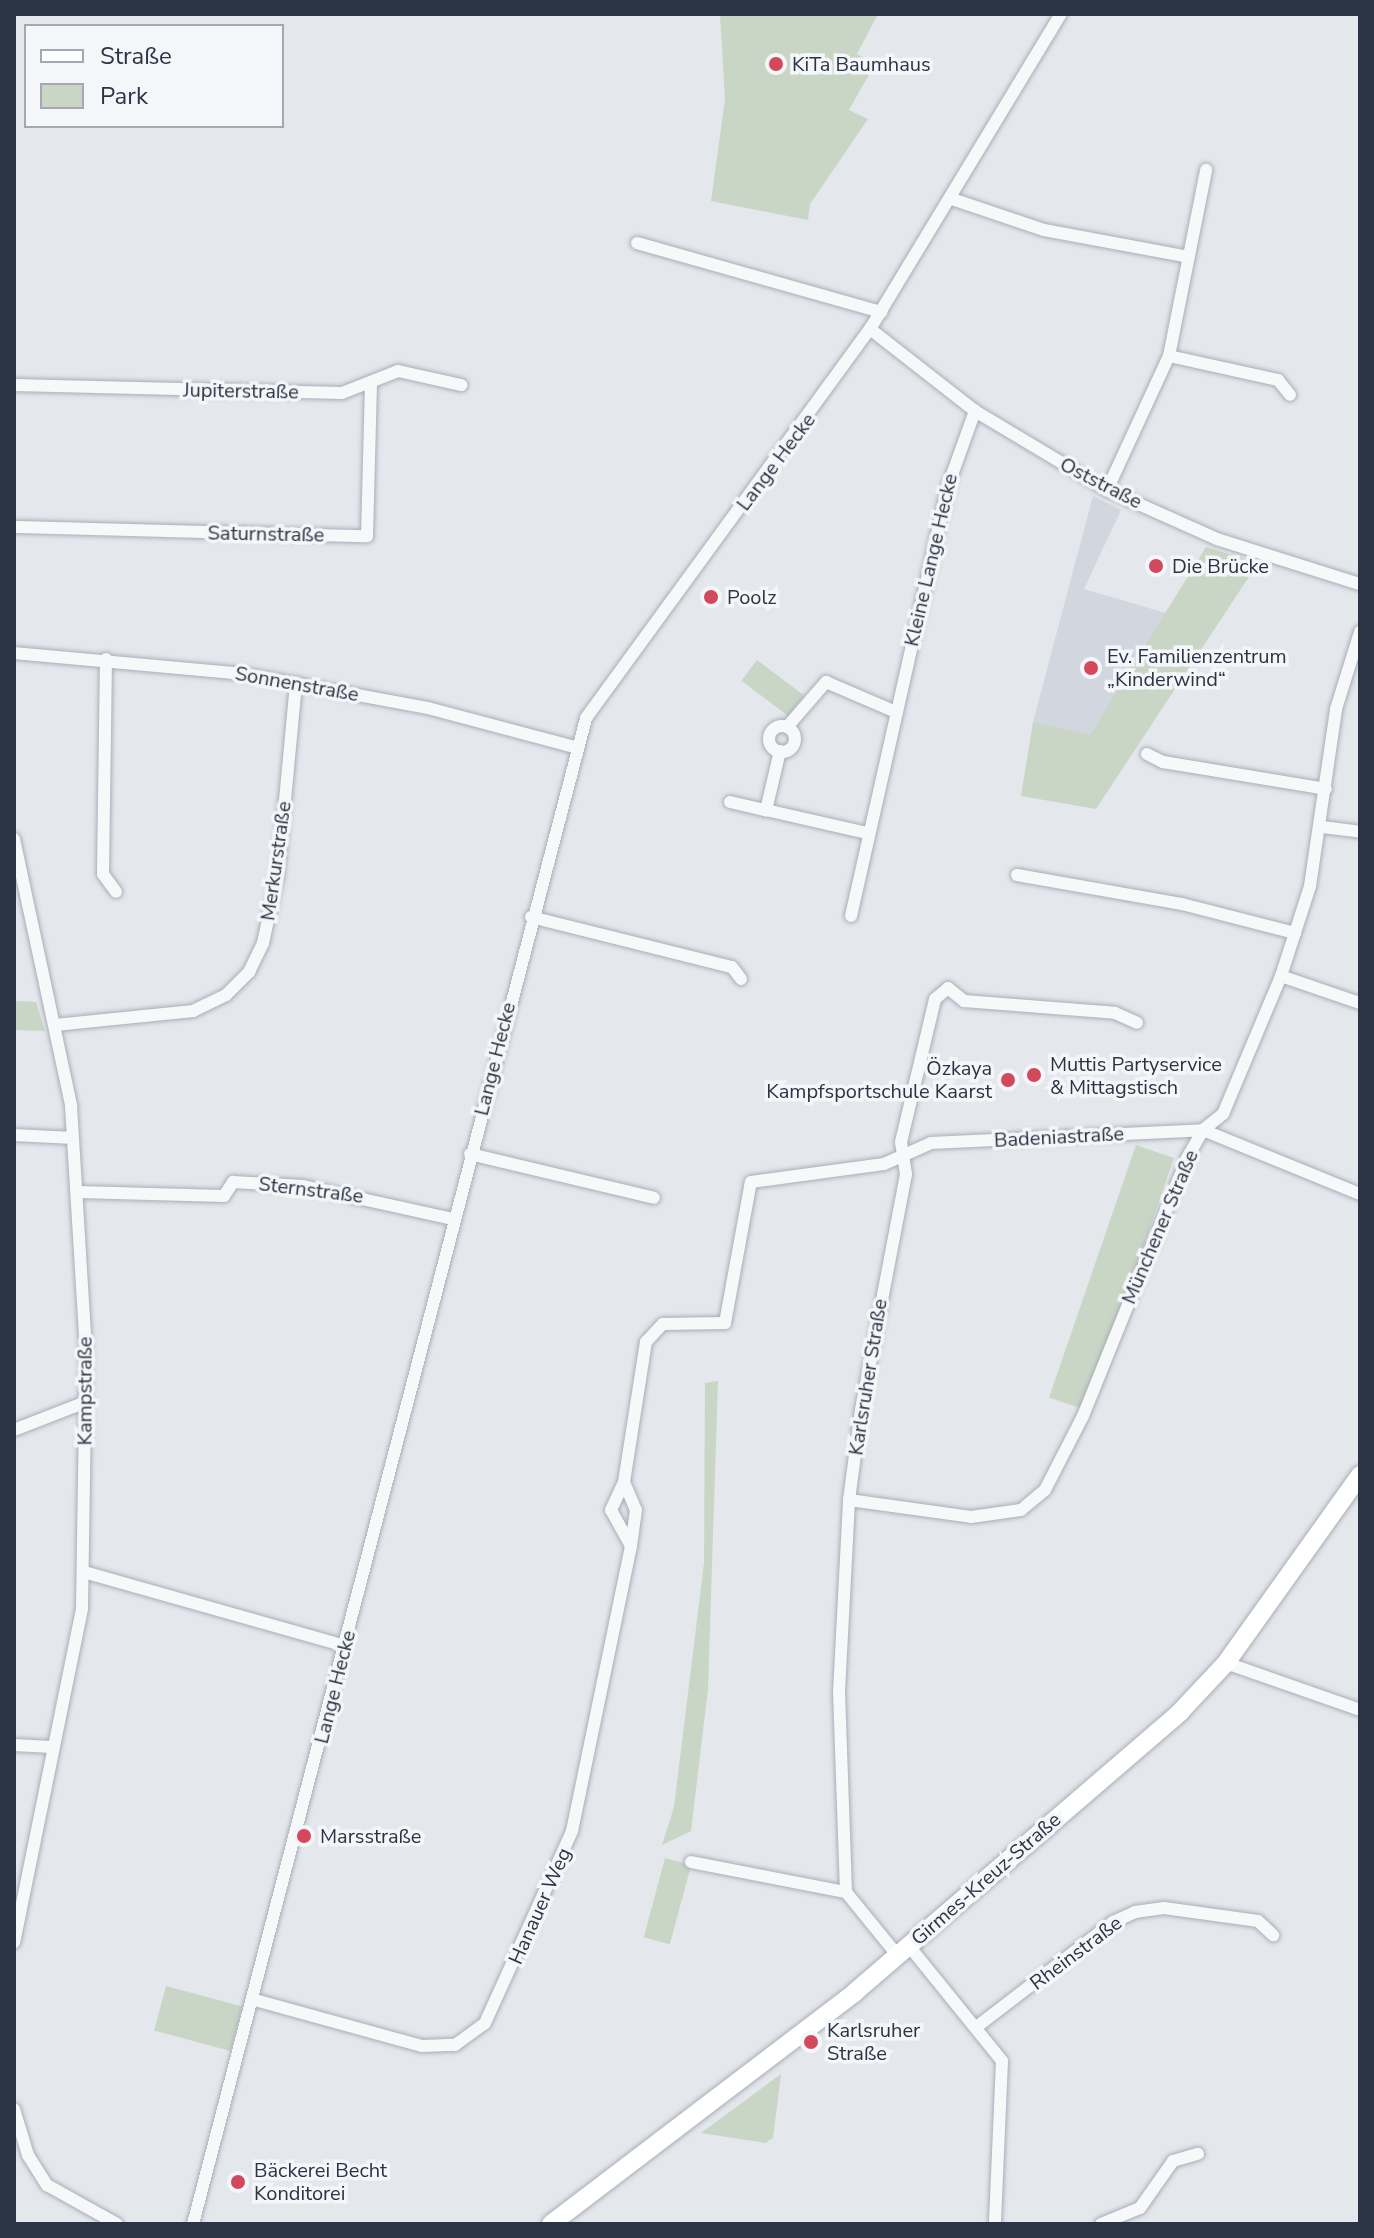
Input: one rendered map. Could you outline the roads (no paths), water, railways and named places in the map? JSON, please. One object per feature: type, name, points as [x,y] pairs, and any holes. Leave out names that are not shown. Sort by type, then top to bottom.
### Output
[{"type":"street","name":"Lange Hecke","points":[[193,2224],[255,2000],[575,747],[606,686],[870,329],[952,199],[1061,14]]},
{"type":"street","points":[[1107,490],[1169,356],[1206,170]]},
{"type":"street","points":[[952,199],[1044,230],[1189,257]]},
{"type":"street","points":[[637,243],[881,312]]},
{"type":"street","name":"Oststraße","points":[[870,329],[975,411],[1107,490],[1217,539],[1360,584]]},
{"type":"street","points":[[1169,356],[1278,380],[1290,395]]},
{"type":"street","name":"Jupiterstraße","points":[[14,385],[342,393],[398,371],[461,385]]},
{"type":"street","name":"Saturnstraße","points":[[14,527],[367,536],[371,384]]},
{"type":"street","name":"Kleine Lange Hecke","points":[[851,916],[867,833],[959,441],[975,411]]},
{"type":"street","name":"Münchener Straße","points":[[849,1500],[971,1517],[1005,1514],[1034,1502],[1083,1416],[1203,1130],[1223,1114],[1281,976],[1322,827],[1341,683],[1360,632]]},
{"type":"street","name":"Sonnenstraße","points":[[14,653],[106,659],[296,683],[428,708],[575,747]]},
{"type":"street","points":[[106,659],[103,874],[116,892]]},
{"type":"street","points":[[766,810],[780,751],[770,735],[787,727],[826,682],[896,712]]},
{"type":"street","name":"Merkurstraße","points":[[55,1025],[193,1011],[226,995],[249,972],[276,889],[296,683]]},
{"type":"street","points":[[780,751],[793,745],[787,727]]},
{"type":"street","points":[[1147,754],[1326,789]]},
{"type":"street","points":[[730,802],[867,833]]},
{"type":"street","points":[[1322,827],[1360,832]]},
{"type":"street","name":"Kampstraße","points":[[14,839],[55,1025],[73,1138],[86,1402],[84,1572],[77,1646],[51,1747],[14,1942]]},
{"type":"street","points":[[1017,875],[1182,904],[1295,933]]},
{"type":"street","points":[[531,917],[732,967],[741,979]]},
{"type":"street","points":[[1281,976],[1360,1003]]},
{"type":"street","name":"Karlsruher Straße","points":[[846,1892],[839,1692],[849,1500],[906,1174],[901,1142],[935,999],[948,988],[964,1001],[1115,1013],[1137,1023]]},
{"type":"street","name":"Badeniastraße","points":[[725,1323],[751,1182],[904,1156],[931,1143],[1203,1130],[1360,1194]]},
{"type":"street","points":[[14,1135],[73,1138]]},
{"type":"street","points":[[470,1154],[654,1198]]},
{"type":"street","name":"Sternstraße","points":[[78,1192],[224,1196],[233,1182],[303,1186],[453,1219]]},
{"type":"street","name":"Hanauer Weg","points":[[631,1546],[612,1520],[613,1500],[624,1482],[648,1335],[663,1324],[725,1323]]},
{"type":"street","points":[[14,1430],[86,1402]]},
{"type":"street","name":"Girmes-Kreuz-Straße","points":[[551,2224],[903,1951],[1180,1712],[1226,1663],[1360,1475]]},
{"type":"street","name":"Hanauer Weg","points":[[255,2000],[422,2046],[455,2045],[485,2023],[572,1831],[631,1546],[636,1510],[624,1482]]},
{"type":"street","points":[[84,1572],[346,1646]]},
{"type":"street","points":[[1226,1663],[1360,1710]]},
{"type":"street","points":[[14,1745],[51,1747]]},
{"type":"street","points":[[691,1862],[846,1892],[979,2025],[1002,2061],[995,2224]]},
{"type":"street","name":"Rheinstraße","points":[[979,2025],[1113,1922],[1135,1912],[1164,1908],[1258,1921],[1273,1935]]},
{"type":"street","points":[[14,2109],[36,2172],[87,2211],[117,2224]]},
{"type":"street","points":[[1101,2224],[1140,2208],[1173,2161],[1198,2154]]},
{"type":"street","points":[[77,2224],[87,2211]]},
{"type":"place","name":"KiTa Baumhaus","points":[[776,64]]},
{"type":"place","name":"Die Brücke","points":[[1156,566]]},
{"type":"place","name":"Poolz","points":[[711,597]]},
{"type":"place","name":"Ev. Familienzentrum „Kinderwind“","points":[[1091,668]]},
{"type":"place","name":"Muttis Partyservice & Mittagstisch","points":[[1034,1075]]},
{"type":"place","name":"Özkaya Kampfsportschule Kaarst","points":[[1008,1080]]},
{"type":"place","name":"Marsstraße","points":[[304,1836]]},
{"type":"place","name":"Karlsruher Straße","points":[[811,2042]]},
{"type":"place","name":"Bäckerei Becht Konditorei","points":[[238,2182]]}]
